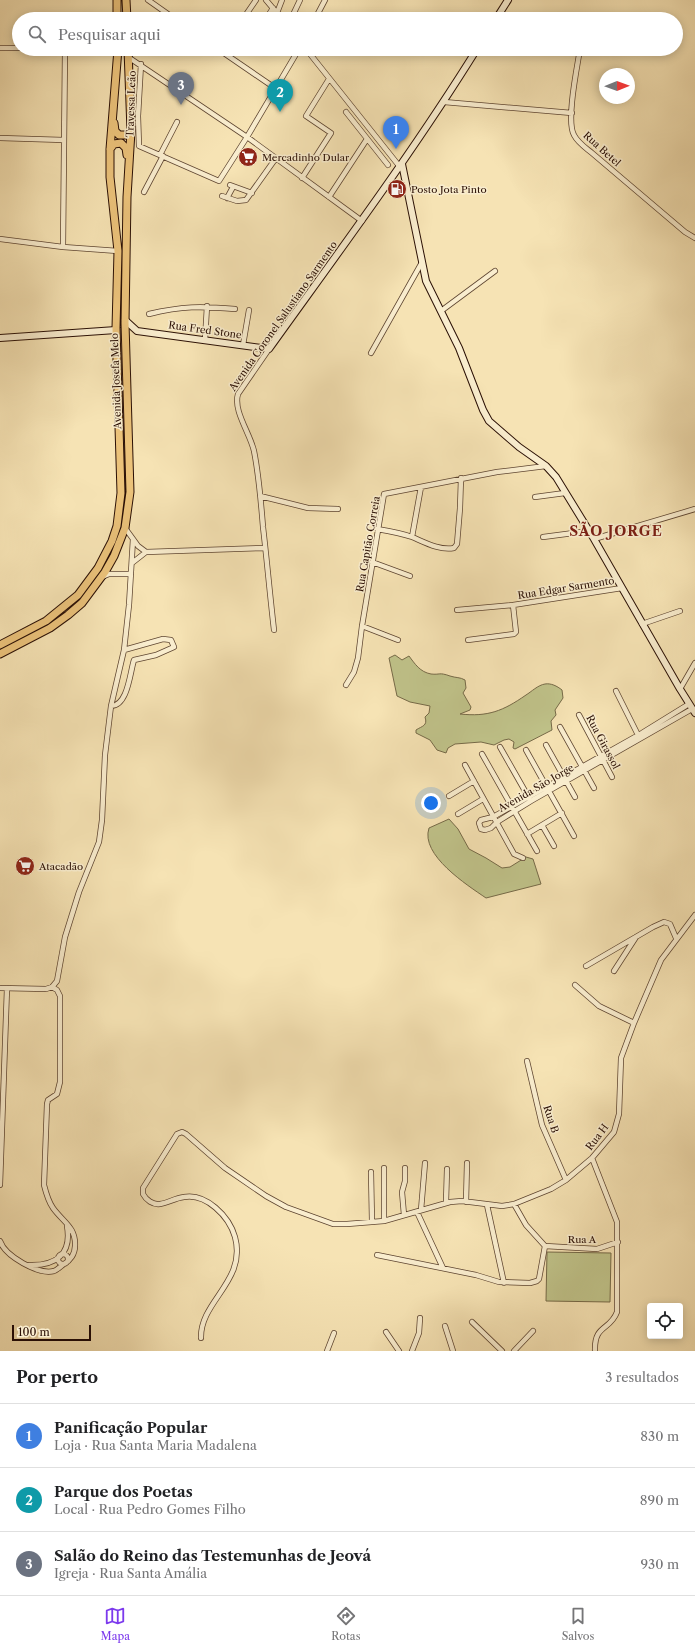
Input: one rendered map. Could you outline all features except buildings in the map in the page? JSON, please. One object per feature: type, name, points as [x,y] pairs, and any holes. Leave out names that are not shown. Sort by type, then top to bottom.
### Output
[{"type":"main road","points":[[117,0],[118,12]]},
{"type":"main road","points":[[126,0],[127,12]]},
{"type":"main road","name":"Avenida Josefa Melo","points":[[0,645],[41,624],[59,612],[88,584],[112,540],[120,512],[121,493],[116,330],[118,251],[110,177],[112,111],[117,56]]},
{"type":"main road","name":"Avenida Josefa Melo","points":[[0,654],[36,636],[68,615],[82,602],[102,577],[114,556],[125,528],[130,492],[125,339],[128,167],[131,131],[134,116],[128,57]]},
{"type":"main road","points":[[112,111],[115,131],[117,134],[126,135],[131,131]]},
{"type":"main road","points":[[110,149],[116,143],[121,143],[124,145],[128,167]]},
{"type":"street","points":[[148,0],[165,12]]},
{"type":"street","points":[[248,12],[256,0]]},
{"type":"street","points":[[266,0],[276,12]]},
{"type":"street","points":[[277,12],[282,0]]},
{"type":"street","points":[[294,12],[300,0]]},
{"type":"street","points":[[319,12],[325,0]]},
{"type":"street","points":[[500,12],[508,0]]},
{"type":"street","points":[[270,12],[273,8]]},
{"type":"street","points":[[0,48],[12,48]]},
{"type":"street","points":[[63,247],[65,56]]},
{"type":"street","points":[[228,56],[275,88]]},
{"type":"street","points":[[162,156],[219,181],[295,56]]},
{"type":"street","points":[[311,56],[401,166],[421,264],[428,286],[459,348],[478,399],[489,421],[519,447],[534,456],[546,466],[556,477],[594,539],[692,708]]},
{"type":"street","name":"Avenida Coronel Salustiano Sarmento","points":[[274,630],[254,452],[237,407],[238,394],[401,166],[473,56]]},
{"type":"street","name":"Rua Betel","points":[[579,56],[571,127],[577,140],[685,232],[695,238]]},
{"type":"street","points":[[128,57],[141,64],[247,137],[362,221]]},
{"type":"street","name":"Travessa Leão","points":[[141,64],[134,116],[139,145],[162,156]]},
{"type":"street","points":[[302,178],[331,133],[306,116],[329,79]]},
{"type":"street","points":[[444,102],[572,113]]},
{"type":"street","points":[[346,112],[388,165]]},
{"type":"street","points":[[144,192],[177,122]]},
{"type":"street","points":[[0,138],[64,140]]},
{"type":"street","points":[[329,197],[367,139]]},
{"type":"street","points":[[222,196],[236,201],[243,201],[248,198],[276,158]]},
{"type":"street","points":[[227,198],[232,186],[252,193]]},
{"type":"street","points":[[0,239],[63,247],[118,251]]},
{"type":"street","points":[[371,353],[421,264]]},
{"type":"street","points":[[441,311],[495,271]]},
{"type":"street","points":[[149,314],[179,308],[207,306],[235,309]]},
{"type":"street","points":[[205,340],[207,306]]},
{"type":"street","points":[[243,345],[250,310]]},
{"type":"street","points":[[125,320],[137,331],[125,339]]},
{"type":"street","points":[[0,338],[116,330]]},
{"type":"street","name":"Rua Fred Stone","points":[[137,331],[270,349]]},
{"type":"street","name":"Rua Capitão Correia","points":[[346,685],[357,664],[377,529],[384,494],[461,478],[546,466]]},
{"type":"street","points":[[377,529],[412,537],[434,546],[447,549],[454,548],[457,544],[461,478]]},
{"type":"street","points":[[412,537],[421,487]]},
{"type":"street","points":[[535,497],[565,493]]},
{"type":"street","points":[[260,496],[308,508],[338,509]]},
{"type":"street","points":[[594,539],[695,509]]},
{"type":"street","points":[[125,528],[138,546],[146,552]]},
{"type":"street","points":[[543,537],[589,531]]},
{"type":"street","points":[[0,988],[46,989],[52,987],[57,981],[65,937],[79,892],[98,842],[102,820],[105,755],[111,706],[124,650],[133,540]]},
{"type":"street","points":[[132,563],[146,552],[265,548]]},
{"type":"street","points":[[372,562],[410,576]]},
{"type":"street","points":[[102,577],[109,574],[131,574]]},
{"type":"street","name":"Rua Edgar Sarmento","points":[[457,610],[513,605],[622,588]]},
{"type":"street","name":"Rua Edgar Sarmento","points":[[468,640],[514,634],[516,632],[513,605]]},
{"type":"street","points":[[642,624],[680,611]]},
{"type":"street","points":[[362,626],[398,640]]},
{"type":"street","points":[[111,706],[117,706],[121,702],[128,684],[134,660],[156,655],[174,647],[171,640],[163,639],[124,650]]},
{"type":"street","points":[[680,689],[695,663]]},
{"type":"street","points":[[616,691],[641,735]]},
{"type":"street","name":"Avenida São Jorge","points":[[495,819],[514,811],[548,788],[692,708]]},
{"type":"street","name":"Rua Girassol","points":[[578,715],[612,777]]},
{"type":"street","points":[[560,727],[594,788]]},
{"type":"street","points":[[546,745],[576,797]]},
{"type":"street","points":[[500,747],[530,799]]},
{"type":"street","points":[[526,750],[574,836]]},
{"type":"street","points":[[482,754],[537,851]]},
{"type":"street","points":[[465,765],[514,854],[523,858]]},
{"type":"street","points":[[448,796],[474,781]]},
{"type":"street","points":[[458,814],[483,799]]},
{"type":"street","name":"Avenida São Jorge","points":[[495,819],[511,806],[530,799]]},
{"type":"street","points":[[527,834],[562,813]]},
{"type":"street","points":[[542,825],[554,846]]},
{"type":"street","name":"Rua H","points":[[595,1351],[597,1334],[612,1320],[617,1312],[618,1222],[592,1158],[614,1132],[617,1124],[620,1100],[621,1058],[634,1023],[661,960],[695,914]]},
{"type":"street","points":[[586,966],[662,923],[667,922],[672,926],[676,938]]},
{"type":"street","points":[[614,971],[637,936]]},
{"type":"street","points":[[575,985],[599,1006],[634,1023]]},
{"type":"street","points":[[0,1241],[6,1250],[26,1265],[38,1270],[53,1271],[66,1264],[70,1260],[75,1249],[75,1234],[53,1207],[47,1197],[44,1185],[47,1104],[48,1100],[57,1094],[60,1082],[60,996],[57,990],[52,987]]},
{"type":"street","points":[[0,1185],[1,1100],[7,988]]},
{"type":"street","name":"Rua B","points":[[526,1060],[542,1125],[566,1180]]},
{"type":"street","points":[[201,1338],[202,1327],[206,1315],[222,1292],[233,1272],[237,1257],[237,1245],[234,1232],[227,1221],[210,1203],[205,1200],[197,1197],[184,1196],[156,1204],[147,1199],[143,1194],[143,1188],[176,1135],[182,1132],[225,1168],[266,1196],[286,1207],[333,1224],[384,1221],[446,1202],[466,1202],[502,1206],[514,1204],[551,1189],[566,1180],[592,1158]]},
{"type":"street","points":[[425,1163],[419,1211],[443,1268]]},
{"type":"street","points":[[466,1202],[467,1163]]},
{"type":"street","points":[[384,1168],[384,1221]]},
{"type":"street","points":[[404,1168],[405,1181],[402,1192],[404,1215]]},
{"type":"street","points":[[446,1202],[447,1169]]},
{"type":"street","points":[[371,1172],[372,1222]]},
{"type":"street","points":[[377,1255],[443,1268],[504,1283],[530,1283],[538,1280],[545,1246],[526,1225],[514,1204]]},
{"type":"street","points":[[487,1205],[504,1283]]},
{"type":"street","points":[[26,1265],[38,1265],[53,1262],[66,1250],[69,1237],[67,1224]]},
{"type":"street","name":"Rua A","points":[[545,1246],[597,1249],[618,1242]]},
{"type":"street","points":[[59,1256],[62,1254],[67,1256],[68,1259],[66,1264]]},
{"type":"street","points":[[59,1256],[58,1261],[60,1264],[66,1264]]},
{"type":"street","points":[[412,1351],[419,1333],[420,1318]]},
{"type":"street","points":[[472,1322],[502,1351]]},
{"type":"street","points":[[445,1326],[453,1351]]},
{"type":"street","points":[[514,1351],[533,1331]]},
{"type":"street","points":[[386,1332],[399,1351]]},
{"type":"street","points":[[326,1351],[334,1333]]},
{"type":"green space","points":[[395,655],[402,660],[409,656],[418,667],[427,673],[444,674],[465,680],[466,688],[463,693],[471,707],[470,710],[460,714],[479,715],[495,712],[518,701],[542,685],[552,684],[562,690],[563,698],[555,710],[556,715],[551,721],[552,730],[515,749],[513,748],[514,742],[509,739],[494,745],[481,742],[455,744],[448,748],[446,753],[437,750],[430,740],[416,733],[416,730],[425,724],[425,717],[429,713],[430,706],[410,702],[397,696],[389,658]]},
{"type":"green space","points":[[449,819],[458,829],[469,849],[502,868],[510,867],[526,857],[533,859],[541,884],[486,898],[447,868],[438,859],[431,848],[428,838],[429,828]]},
{"type":"green space","points":[[547,1252],[611,1253],[610,1302],[546,1301]]},
{"type":"place","name":"Salão do Reino das Testemunhas de Jeová","points":[[181,105]]},
{"type":"place","name":"Parque dos Poetas","points":[[280,112]]},
{"type":"place","name":"Panificação Popular","points":[[396,149]]},
{"type":"place","name":"Mercadinho Dular","points":[[248,157]]},
{"type":"place","name":"Posto Jota Pinto","points":[[397,189]]},
{"type":"place","name":"Atacadão","points":[[25,866]]},
{"type":"district","name":"SÃO JORGE","points":[[616,531]]}]
